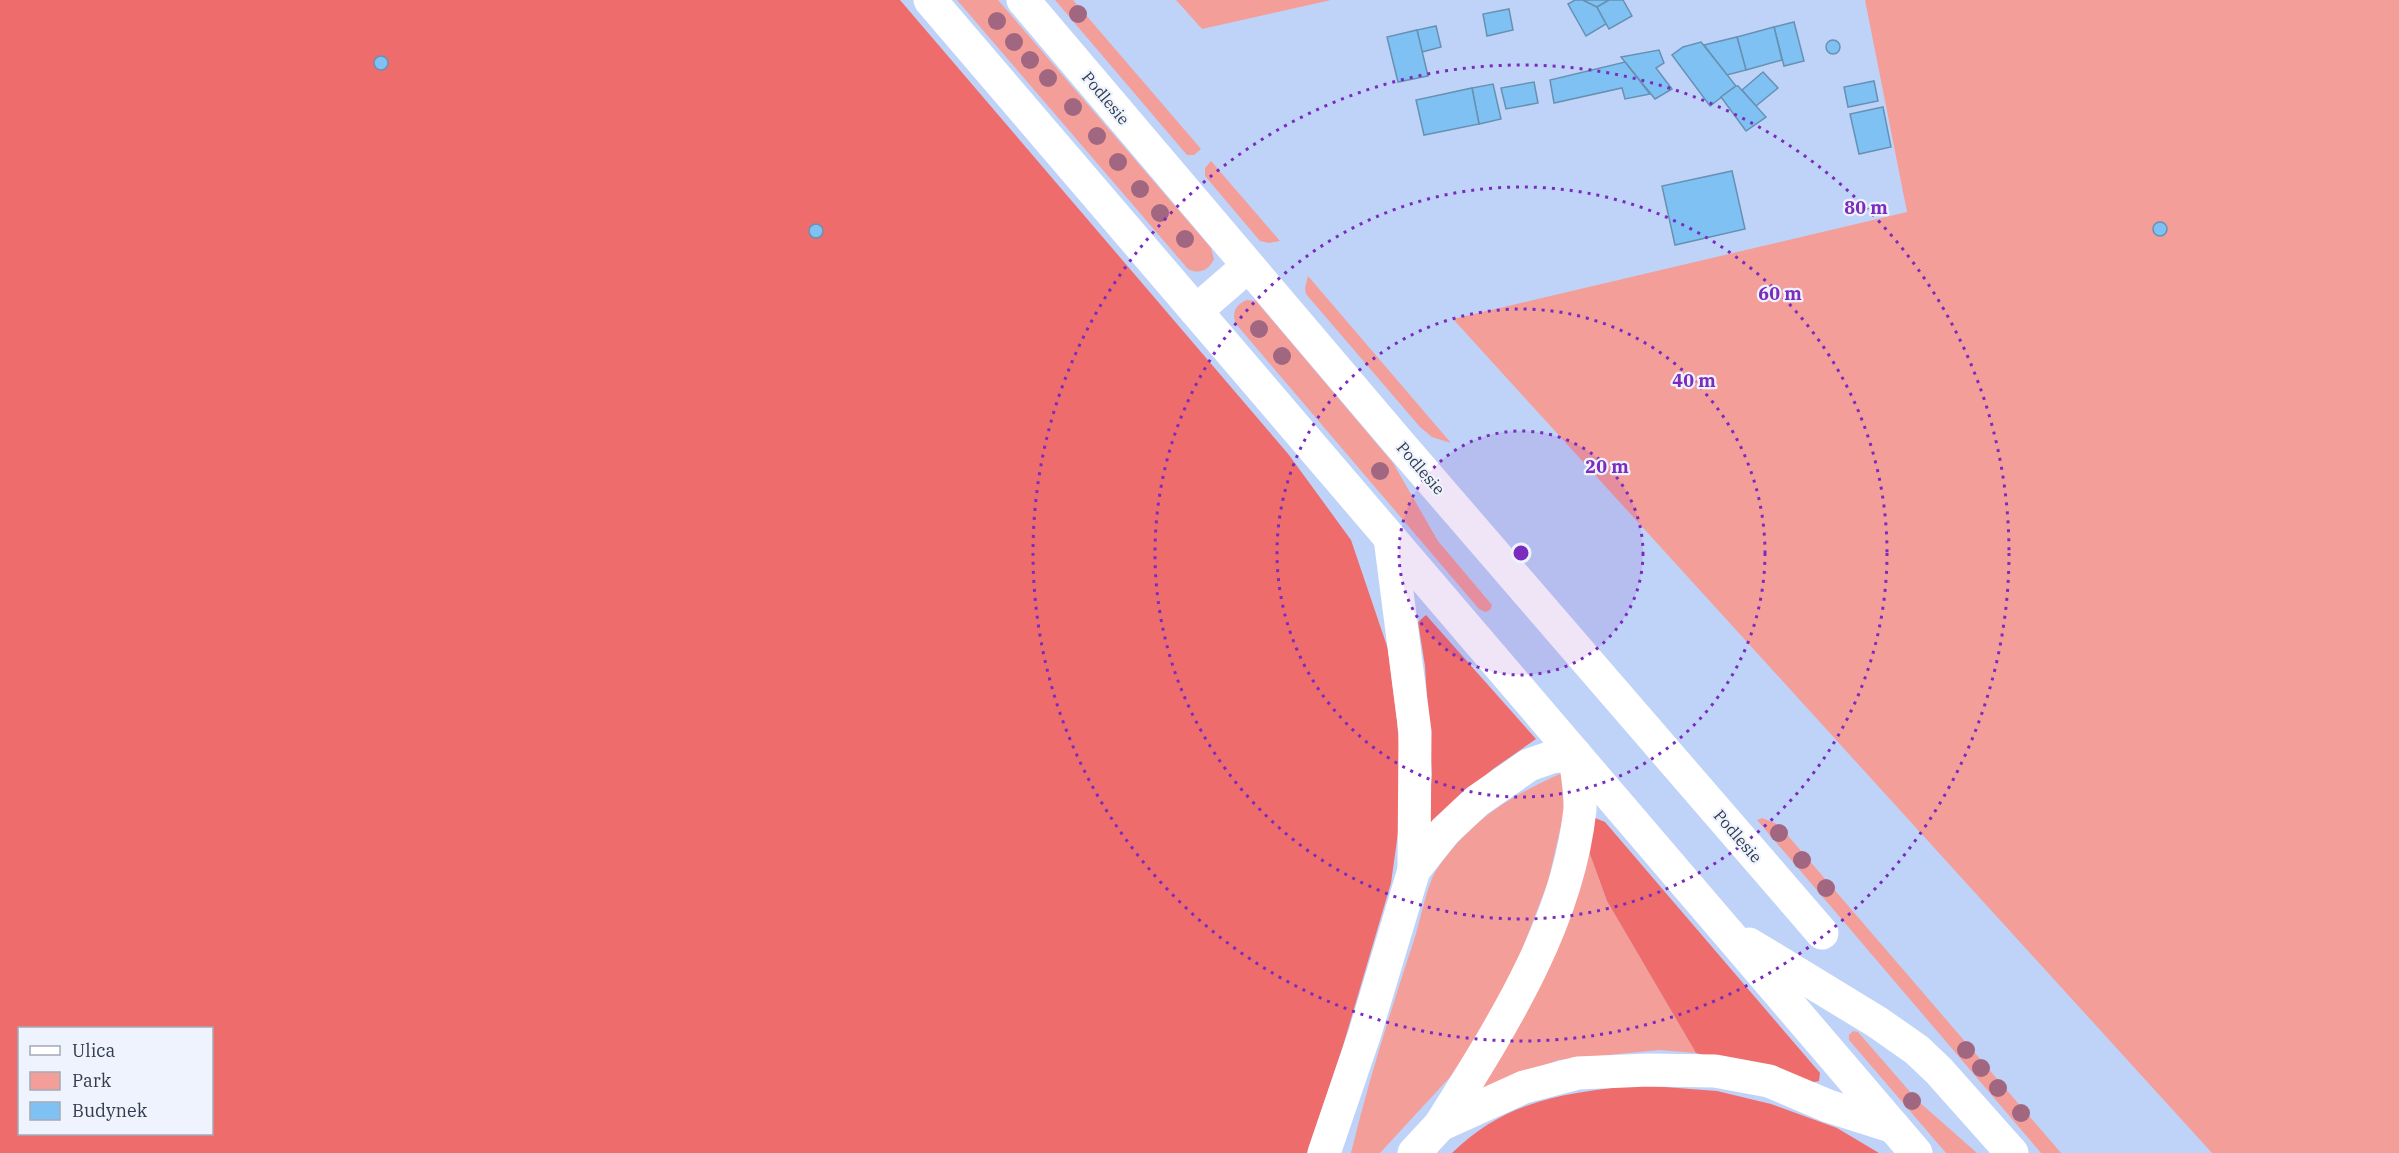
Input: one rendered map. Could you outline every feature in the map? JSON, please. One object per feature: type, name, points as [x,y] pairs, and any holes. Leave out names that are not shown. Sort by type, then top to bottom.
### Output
[{"type":"main road","points":[[930,0],[1916,1153]]},
{"type":"main road","name":"Podlesie","points":[[1023,0],[1248,266],[1822,933]]},
{"type":"main road","points":[[1196,310],[1248,266]]},
{"type":"main road","points":[[1324,1153],[1365,1033],[1414,870],[1415,732],[1390,538]]},
{"type":"main road","points":[[1414,870],[1445,831],[1477,801],[1529,765],[1552,757],[1575,754]]},
{"type":"main road","points":[[1414,1153],[1440,1125],[1516,998],[1548,929],[1567,878],[1580,806],[1575,754]]},
{"type":"main road","points":[[1722,927],[1901,1037],[1939,1071],[2012,1153]]},
{"type":"main road","points":[[1440,1125],[1524,1087],[1578,1073],[1648,1070],[1715,1071],[1769,1081],[1828,1106],[1894,1127]]},
{"type":"green space","points":[[957,0],[998,0],[1211,248],[1214,259],[1209,266],[1200,271],[1188,269]]},
{"type":"green space","points":[[1055,0],[1073,0],[1201,149],[1194,155],[1187,155]]},
{"type":"green space","points":[[1176,0],[1331,0],[1202,29]]},
{"type":"green space","points":[[1865,0],[2399,0],[2399,1153],[2212,1153],[1453,319],[1907,212]]},
{"type":"green space","points":[[1211,161],[1280,241],[1269,243],[1260,241],[1205,176],[1205,168]]},
{"type":"green space","points":[[1308,276],[1451,443],[1432,437],[1420,427],[1306,294]]},
{"type":"green space","points":[[1247,300],[1256,301],[1393,463],[1438,541],[1492,605],[1490,610],[1485,612],[1479,609],[1236,324],[1234,316],[1236,309]]},
{"type":"green space","points":[[1562,773],[1564,812],[1548,882],[1501,1004],[1450,1077],[1380,1153],[1351,1153],[1381,1043],[1428,891],[1437,869],[1464,836],[1493,811],[1525,791]]},
{"type":"green space","points":[[1762,818],[1775,823],[1783,830],[2061,1153],[2041,1153],[1757,820]]},
{"type":"green space","points":[[1587,846],[1607,901],[1696,1053],[1659,1050],[1558,1060],[1479,1091]]},
{"type":"green space","points":[[1853,1031],[1858,1032],[1918,1101],[1977,1153],[1946,1153],[1849,1040],[1849,1035]]},
{"type":"shaded area","points":[[0,0],[900,0],[1289,455],[1351,540],[1388,649],[1403,797],[1391,883],[1343,1046],[1307,1153],[0,1153]]},
{"type":"shaded area","points":[[1426,615],[1536,739],[1493,769],[1445,809],[1426,835],[1432,775],[1425,666],[1418,622]]},
{"type":"shaded area","points":[[1595,818],[1605,822],[1820,1073],[1819,1081],[1805,1084],[1696,1053],[1607,901],[1587,846]]},
{"type":"shaded area","points":[[1638,1085],[1717,1091],[1771,1104],[1837,1128],[1879,1153],[1452,1153],[1473,1135],[1516,1110],[1586,1091]]},
{"type":"building","points":[[1575,0],[1583,0],[1597,7],[1606,24],[1586,36],[1568,4]]},
{"type":"building","points":[[1583,0],[1609,0],[1597,7]]},
{"type":"building","points":[[1609,0],[1623,0],[1632,16],[1609,29],[1597,7]]},
{"type":"building","points":[[1509,9],[1513,30],[1487,36],[1483,14]]},
{"type":"building","points":[[1794,22],[1804,61],[1784,66],[1774,27]]},
{"type":"building","points":[[1436,26],[1441,47],[1422,52],[1417,30]]},
{"type":"building","points":[[1774,27],[1782,60],[1746,70],[1737,37]]},
{"type":"building","points":[[1417,30],[1428,76],[1398,82],[1387,37]]},
{"type":"building","points":[[1737,37],[1746,70],[1727,75],[1704,45]]},
{"type":"building","points":[[1833,40],[1838,42],[1840,47],[1838,52],[1833,54],[1828,52],[1826,47],[1828,42]]},
{"type":"building","points":[[1701,42],[1736,86],[1710,106],[1672,55],[1683,47]]},
{"type":"building","points":[[1659,50],[1664,63],[1656,68],[1672,89],[1655,99],[1621,57]]},
{"type":"building","points":[[381,56],[386,58],[388,63],[386,68],[381,70],[376,68],[374,63],[376,58]]},
{"type":"building","points":[[1625,62],[1650,94],[1625,99],[1622,88],[1554,103],[1550,80]]},
{"type":"building","points":[[1763,72],[1778,88],[1756,106],[1742,90]]},
{"type":"building","points":[[1874,81],[1878,101],[1848,107],[1844,87]]},
{"type":"building","points":[[1534,82],[1538,103],[1506,109],[1501,88]]},
{"type":"building","points":[[1493,84],[1501,119],[1479,124],[1472,88]]},
{"type":"building","points":[[1736,86],[1766,117],[1746,131],[1721,97]]},
{"type":"building","points":[[1472,88],[1479,124],[1424,135],[1416,100]]},
{"type":"building","points":[[1883,107],[1891,147],[1859,154],[1850,114]]},
{"type":"building","points":[[1732,171],[1745,229],[1675,245],[1662,186]]},
{"type":"building","points":[[2160,222],[2165,224],[2167,229],[2165,234],[2160,236],[2155,234],[2153,229],[2155,224]]},
{"type":"building","points":[[816,224],[821,226],[823,231],[821,236],[816,238],[811,236],[809,231],[811,226]]}]
